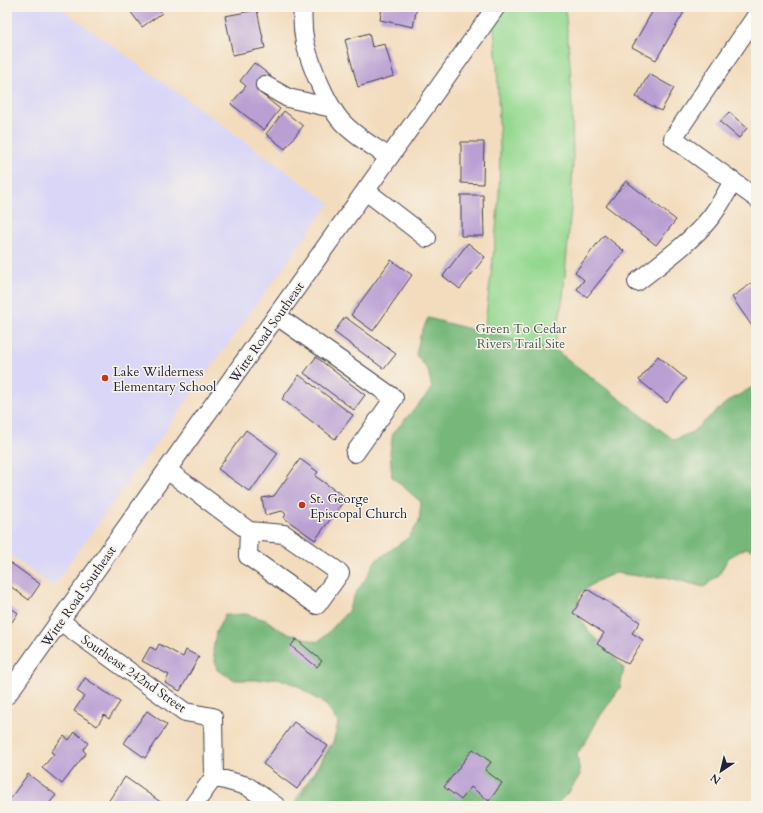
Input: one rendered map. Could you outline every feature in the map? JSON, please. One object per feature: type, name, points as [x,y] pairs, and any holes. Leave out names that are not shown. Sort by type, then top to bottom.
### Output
[{"type":"street","points":[[303,7],[305,43],[315,73],[332,108],[344,125],[358,137],[389,158]]},
{"type":"street","name":"Witte Road Southeast","points":[[7,695],[496,7]]},
{"type":"street","points":[[756,16],[673,138],[756,198]]},
{"type":"street","points":[[265,85],[288,98],[332,108]]},
{"type":"street","points":[[637,282],[680,248],[709,219],[721,203],[732,181]]},
{"type":"street","points":[[366,191],[428,238]]},
{"type":"street","points":[[277,316],[394,398],[355,453]]},
{"type":"street","points":[[167,470],[249,531],[284,534],[340,573],[317,605],[248,556],[249,531]]},
{"type":"street","name":"Southeast 242nd Street","points":[[60,621],[185,712],[213,717],[214,776]]},
{"type":"street","points":[[193,806],[214,776],[247,786],[276,806]]},
{"type":"shaded area","name":"Lake Wilderness Elementary School","points":[[7,7],[59,7],[330,203],[53,586],[7,553]]},
{"type":"green space","name":"Green To Cedar Rivers Trail Site","points":[[492,7],[565,7],[572,112],[573,160],[571,207],[563,297],[548,387],[380,806],[292,806],[356,703],[484,332],[499,195],[500,151],[497,64]]},
{"type":"green space","points":[[428,318],[558,352],[674,440],[692,432],[727,402],[756,385],[756,551],[746,548],[728,558],[719,575],[704,587],[666,577],[646,577],[615,573],[597,581],[580,593],[576,612],[588,630],[624,668],[620,688],[598,719],[588,738],[577,754],[580,775],[569,792],[555,806],[295,806],[333,743],[338,723],[327,706],[296,685],[277,678],[235,680],[217,670],[213,651],[216,632],[225,615],[246,614],[266,620],[282,631],[317,642],[326,635],[348,611],[355,594],[367,577],[375,561],[408,538],[419,522],[421,502],[392,477],[390,452],[393,433],[432,389],[428,370],[416,355],[420,336]]},
{"type":"building","points":[[127,7],[157,7],[162,13],[142,27]]},
{"type":"building","points":[[382,7],[417,7],[413,27],[380,20]]},
{"type":"building","points":[[655,7],[687,7],[656,60],[632,47]]},
{"type":"building","points":[[257,10],[265,48],[233,55],[225,16]]},
{"type":"building","points":[[369,33],[372,47],[385,44],[394,76],[358,87],[345,40]]},
{"type":"building","points":[[254,63],[271,76],[259,92],[280,109],[264,130],[231,104],[246,86],[240,81]]},
{"type":"building","points":[[649,74],[674,88],[661,111],[636,97]]},
{"type":"building","points":[[284,111],[303,126],[285,149],[266,134]]},
{"type":"building","points":[[729,112],[747,128],[739,138],[720,122]]},
{"type":"building","points":[[461,142],[484,142],[483,184],[461,183]]},
{"type":"building","points":[[626,181],[676,220],[656,245],[606,206]]},
{"type":"building","points":[[461,195],[483,195],[484,236],[461,236]]},
{"type":"building","points":[[604,235],[624,251],[587,297],[577,289],[584,280],[575,272]]},
{"type":"building","points":[[468,243],[485,257],[460,289],[443,276]]},
{"type":"building","points":[[391,260],[412,275],[373,331],[351,315]]},
{"type":"building","points":[[752,283],[756,289],[756,332],[732,297]]},
{"type":"building","points":[[345,317],[396,354],[384,369],[334,332]]},
{"type":"building","points":[[658,356],[686,379],[667,403],[639,380]]},
{"type":"building","points":[[316,357],[365,395],[354,410],[304,373]]},
{"type":"building","points":[[299,375],[353,415],[335,439],[282,399]]},
{"type":"building","points":[[246,430],[278,453],[250,492],[218,469]]},
{"type":"building","name":"St. George Episcopal Church","points":[[300,459],[318,472],[315,476],[346,498],[315,540],[284,518],[286,514],[282,511],[265,515],[262,498],[274,496]]},
{"type":"building","points":[[8,561],[40,584],[29,600],[10,586],[7,591]]},
{"type":"building","points":[[587,589],[640,622],[632,633],[643,640],[628,664],[597,644],[604,633],[573,613]]},
{"type":"building","points":[[7,605],[18,613],[7,629]]},
{"type":"building","points":[[296,639],[322,661],[317,667],[291,646]]},
{"type":"building","points":[[159,644],[183,657],[186,650],[199,657],[180,691],[165,683],[169,675],[142,661],[150,647],[156,650]]},
{"type":"building","points":[[85,678],[120,702],[109,719],[104,715],[97,726],[74,711],[84,696],[77,691]]},
{"type":"building","points":[[147,711],[167,725],[145,758],[124,743]]},
{"type":"building","points":[[294,722],[328,746],[297,789],[263,764]]},
{"type":"building","points":[[75,732],[88,743],[83,750],[86,753],[62,784],[42,768],[54,754],[51,752],[64,736],[69,740]]},
{"type":"building","points":[[473,749],[491,762],[485,770],[502,783],[489,801],[471,787],[461,800],[444,787]]},
{"type":"building","points":[[28,774],[56,795],[47,806],[11,806],[7,803]]},
{"type":"building","points":[[125,777],[162,803],[160,806],[105,806]]},
{"type":"place","name":"Lake Wilderness Elementary School","points":[[105,378]]},
{"type":"place","name":"St. George Episcopal Church","points":[[302,505]]}]
